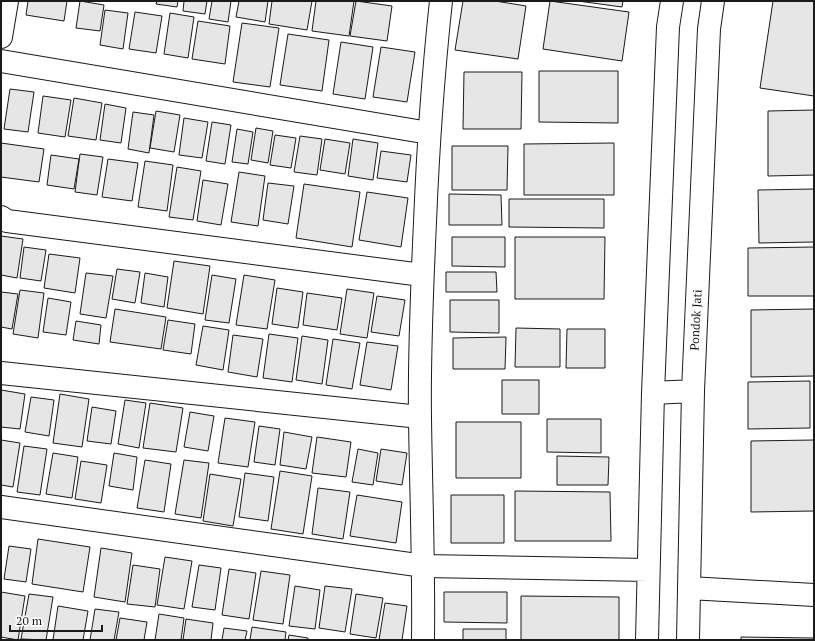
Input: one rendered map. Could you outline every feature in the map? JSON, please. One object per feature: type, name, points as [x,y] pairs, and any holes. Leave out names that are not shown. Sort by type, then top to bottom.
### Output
[{"type":"street","points":[[1,37],[7,1]]},
{"type":"street","points":[[423,640],[424,566],[420,417],[422,275],[429,133],[441,1]]},
{"type":"street","points":[[647,640],[653,393],[668,27],[672,1]]},
{"type":"street","name":"Pondok Jati","points":[[688,640],[693,391],[709,29],[713,1]]},
{"type":"street","points":[[1,60],[429,133]]},
{"type":"street","points":[[1,217],[7,221],[422,275]]},
{"type":"street","points":[[1,373],[420,417]]},
{"type":"street","points":[[653,393],[693,391]]},
{"type":"street","points":[[1,507],[424,566],[648,570]]},
{"type":"street","points":[[689,588],[814,595]]},
{"type":"building","points":[[28,1],[67,1],[64,21],[26,15]]},
{"type":"building","points":[[80,1],[104,5],[100,31],[76,28]]},
{"type":"building","points":[[157,1],[178,1],[177,7],[156,4]]},
{"type":"building","points":[[184,1],[207,1],[205,14],[183,11]]},
{"type":"building","points":[[212,1],[231,1],[228,22],[209,19]]},
{"type":"building","points":[[239,1],[268,1],[265,22],[236,17]]},
{"type":"building","points":[[272,1],[312,1],[307,30],[269,24]]},
{"type":"building","points":[[316,1],[354,1],[349,36],[312,31]]},
{"type":"building","points":[[356,1],[392,6],[387,41],[350,36]]},
{"type":"building","points":[[463,1],[495,1],[526,6],[518,59],[455,50]]},
{"type":"building","points":[[550,1],[629,12],[622,61],[543,49]]},
{"type":"building","points":[[578,1],[623,1],[622,7]]},
{"type":"building","points":[[773,1],[814,1],[814,96],[760,88]]},
{"type":"building","points":[[105,10],[128,13],[123,49],[100,45]]},
{"type":"building","points":[[135,12],[162,16],[156,53],[129,49]]},
{"type":"building","points":[[170,13],[194,17],[188,58],[164,54]]},
{"type":"building","points":[[198,21],[230,26],[225,64],[192,59]]},
{"type":"building","points":[[242,23],[279,28],[270,87],[233,82]]},
{"type":"building","points":[[288,34],[329,40],[322,91],[280,85]]},
{"type":"building","points":[[341,42],[373,47],[365,99],[333,94]]},
{"type":"building","points":[[381,47],[415,52],[407,102],[373,97]]},
{"type":"building","points":[[539,71],[618,71],[618,123],[539,122]]},
{"type":"building","points":[[464,72],[522,72],[521,129],[463,129]]},
{"type":"building","points":[[10,89],[34,92],[28,132],[4,129]]},
{"type":"building","points":[[43,96],[71,100],[65,137],[38,133]]},
{"type":"building","points":[[74,98],[102,103],[96,140],[68,136]]},
{"type":"building","points":[[105,104],[126,108],[121,143],[100,140]]},
{"type":"building","points":[[814,110],[814,175],[768,176],[768,111]]},
{"type":"building","points":[[156,111],[180,115],[174,152],[150,148]]},
{"type":"building","points":[[133,112],[154,115],[149,153],[128,149]]},
{"type":"building","points":[[184,118],[208,122],[202,158],[179,155]]},
{"type":"building","points":[[212,122],[231,125],[225,164],[206,161]]},
{"type":"building","points":[[256,128],[273,131],[268,163],[251,160]]},
{"type":"building","points":[[237,129],[253,132],[248,164],[232,162]]},
{"type":"building","points":[[275,135],[296,138],[291,168],[270,165]]},
{"type":"building","points":[[300,136],[322,139],[317,175],[294,172]]},
{"type":"building","points":[[325,139],[350,143],[345,174],[320,170]]},
{"type":"building","points":[[353,139],[378,143],[373,180],[348,176]]},
{"type":"building","points":[[1,143],[44,149],[39,182],[1,177]]},
{"type":"building","points":[[614,143],[614,195],[524,195],[524,144]]},
{"type":"building","points":[[452,146],[508,146],[507,190],[452,190]]},
{"type":"building","points":[[381,151],[411,155],[407,182],[377,178]]},
{"type":"building","points":[[80,154],[103,157],[97,195],[75,192]]},
{"type":"building","points":[[51,155],[79,159],[74,189],[47,185]]},
{"type":"building","points":[[108,159],[138,163],[132,201],[102,197]]},
{"type":"building","points":[[145,161],[173,165],[167,211],[138,207]]},
{"type":"building","points":[[177,167],[201,171],[193,220],[169,217]]},
{"type":"building","points":[[239,172],[265,176],[258,226],[231,222]]},
{"type":"building","points":[[203,180],[228,184],[221,225],[197,221]]},
{"type":"building","points":[[268,183],[294,186],[288,224],[263,220]]},
{"type":"building","points":[[304,184],[360,192],[352,247],[296,238]]},
{"type":"building","points":[[814,189],[814,242],[759,243],[758,190]]},
{"type":"building","points":[[367,192],[408,198],[401,247],[359,240]]},
{"type":"building","points":[[449,194],[501,195],[502,225],[449,225]]},
{"type":"building","points":[[509,199],[604,199],[604,228],[509,227]]},
{"type":"building","points":[[1,236],[23,239],[17,278],[1,275]]},
{"type":"building","points":[[452,237],[505,237],[505,267],[452,266]]},
{"type":"building","points":[[515,237],[605,237],[604,299],[515,299]]},
{"type":"building","points":[[24,247],[46,250],[41,281],[20,278]]},
{"type":"building","points":[[814,247],[814,296],[748,296],[748,248]]},
{"type":"building","points":[[49,254],[80,258],[75,293],[44,288]]},
{"type":"building","points":[[174,261],[210,266],[203,314],[167,308]]},
{"type":"building","points":[[117,269],[140,272],[135,303],[112,299]]},
{"type":"building","points":[[446,272],[496,272],[497,292],[446,292]]},
{"type":"building","points":[[86,273],[113,276],[106,318],[80,314]]},
{"type":"building","points":[[145,273],[168,277],[164,307],[141,303]]},
{"type":"building","points":[[212,275],[236,279],[229,323],[205,320]]},
{"type":"building","points":[[244,275],[275,280],[267,329],[236,325]]},
{"type":"building","points":[[277,288],[303,292],[298,328],[272,324]]},
{"type":"building","points":[[347,289],[374,293],[367,338],[340,334]]},
{"type":"building","points":[[20,290],[44,293],[38,338],[13,334]]},
{"type":"building","points":[[1,292],[18,294],[12,329],[1,327]]},
{"type":"building","points":[[307,293],[342,298],[337,330],[303,325]]},
{"type":"building","points":[[377,296],[405,300],[399,336],[371,332]]},
{"type":"building","points":[[48,298],[71,302],[66,335],[43,332]]},
{"type":"building","points":[[450,300],[499,300],[499,333],[450,332]]},
{"type":"building","points":[[115,309],[166,317],[161,349],[110,342]]},
{"type":"building","points":[[814,309],[814,376],[751,377],[751,310]]},
{"type":"building","points":[[168,320],[195,324],[191,354],[163,350]]},
{"type":"building","points":[[76,321],[101,325],[99,344],[73,340]]},
{"type":"building","points":[[203,326],[229,330],[223,370],[196,365]]},
{"type":"building","points":[[516,328],[560,329],[560,367],[515,367]]},
{"type":"building","points":[[567,329],[605,329],[605,368],[566,368]]},
{"type":"building","points":[[269,334],[298,338],[292,382],[263,378]]},
{"type":"building","points":[[233,335],[263,339],[257,377],[228,372]]},
{"type":"building","points":[[302,336],[328,340],[322,384],[296,380]]},
{"type":"building","points":[[506,337],[505,369],[453,369],[453,338]]},
{"type":"building","points":[[333,339],[360,343],[352,389],[326,385]]},
{"type":"building","points":[[367,342],[398,346],[391,390],[360,385]]},
{"type":"building","points":[[502,380],[539,380],[539,414],[502,414]]},
{"type":"building","points":[[810,381],[810,428],[748,429],[748,382]]},
{"type":"building","points":[[1,390],[25,394],[20,429],[1,427]]},
{"type":"building","points":[[60,394],[89,399],[82,447],[53,443]]},
{"type":"building","points":[[31,397],[54,400],[49,436],[25,432]]},
{"type":"building","points":[[125,400],[146,403],[139,448],[118,444]]},
{"type":"building","points":[[150,403],[183,408],[176,452],[143,448]]},
{"type":"building","points":[[92,407],[116,411],[111,444],[87,441]]},
{"type":"building","points":[[190,412],[214,416],[208,451],[184,447]]},
{"type":"building","points":[[225,418],[255,422],[248,467],[218,463]]},
{"type":"building","points":[[547,419],[601,419],[601,453],[547,452]]},
{"type":"building","points":[[456,422],[521,422],[521,478],[456,478]]},
{"type":"building","points":[[259,426],[280,429],[275,465],[254,462]]},
{"type":"building","points":[[284,432],[312,437],[306,469],[280,465]]},
{"type":"building","points":[[317,437],[351,442],[346,477],[312,473]]},
{"type":"building","points":[[1,440],[20,443],[13,487],[1,485]]},
{"type":"building","points":[[814,440],[814,511],[751,512],[751,441]]},
{"type":"building","points":[[24,446],[47,449],[40,495],[17,492]]},
{"type":"building","points":[[358,449],[378,453],[373,485],[352,482]]},
{"type":"building","points":[[381,449],[407,453],[402,485],[376,481]]},
{"type":"building","points":[[53,453],[78,457],[72,498],[46,494]]},
{"type":"building","points":[[114,453],[137,457],[133,490],[109,486]]},
{"type":"building","points":[[557,456],[609,457],[608,485],[557,485]]},
{"type":"building","points":[[145,460],[171,464],[164,512],[137,508]]},
{"type":"building","points":[[184,460],[209,463],[201,518],[175,514]]},
{"type":"building","points":[[81,461],[107,465],[101,503],[75,499]]},
{"type":"building","points":[[280,471],[312,476],[303,534],[271,529]]},
{"type":"building","points":[[245,473],[274,477],[268,521],[239,517]]},
{"type":"building","points":[[210,474],[241,479],[233,526],[203,521]]},
{"type":"building","points":[[318,488],[350,492],[343,539],[312,534]]},
{"type":"building","points":[[515,491],[610,492],[611,541],[515,541]]},
{"type":"building","points":[[357,495],[402,502],[396,543],[350,536]]},
{"type":"building","points":[[451,495],[504,495],[504,543],[451,543]]},
{"type":"building","points":[[38,539],[90,547],[83,592],[32,584]]},
{"type":"building","points":[[9,546],[31,549],[26,582],[4,579]]},
{"type":"building","points":[[101,548],[132,553],[125,602],[94,597]]},
{"type":"building","points":[[165,557],[192,561],[184,609],[157,605]]},
{"type":"building","points":[[133,565],[160,569],[155,607],[127,604]]},
{"type":"building","points":[[199,565],[221,568],[215,610],[192,607]]},
{"type":"building","points":[[229,569],[256,573],[249,619],[222,615]]},
{"type":"building","points":[[261,571],[290,575],[283,624],[253,620]]},
{"type":"building","points":[[295,586],[320,590],[315,629],[289,626]]},
{"type":"building","points":[[325,586],[352,589],[345,632],[319,628]]},
{"type":"building","points":[[1,592],[25,596],[18,640],[1,637]]},
{"type":"building","points":[[444,592],[507,592],[507,623],[444,622]]},
{"type":"building","points":[[29,594],[53,597],[46,640],[21,639]]},
{"type":"building","points":[[356,594],[383,598],[376,638],[350,634]]},
{"type":"building","points":[[521,596],[619,597],[619,640],[521,640]]},
{"type":"building","points":[[385,603],[407,606],[402,640],[379,640]]},
{"type":"building","points":[[58,606],[88,611],[83,640],[53,640]]},
{"type":"building","points":[[95,609],[119,612],[114,640],[90,640]]},
{"type":"building","points":[[159,614],[184,618],[181,640],[155,640]]},
{"type":"building","points":[[120,618],[147,622],[144,640],[116,640]]},
{"type":"building","points":[[186,619],[213,623],[211,640],[183,640]]},
{"type":"building","points":[[252,627],[286,632],[285,640],[250,640]]},
{"type":"building","points":[[224,628],[247,631],[245,640],[222,640]]},
{"type":"building","points":[[463,629],[506,629],[506,640],[463,640]]},
{"type":"building","points":[[289,635],[308,638],[308,640],[288,640]]},
{"type":"building","points":[[741,637],[814,638],[814,640],[741,640]]}]
